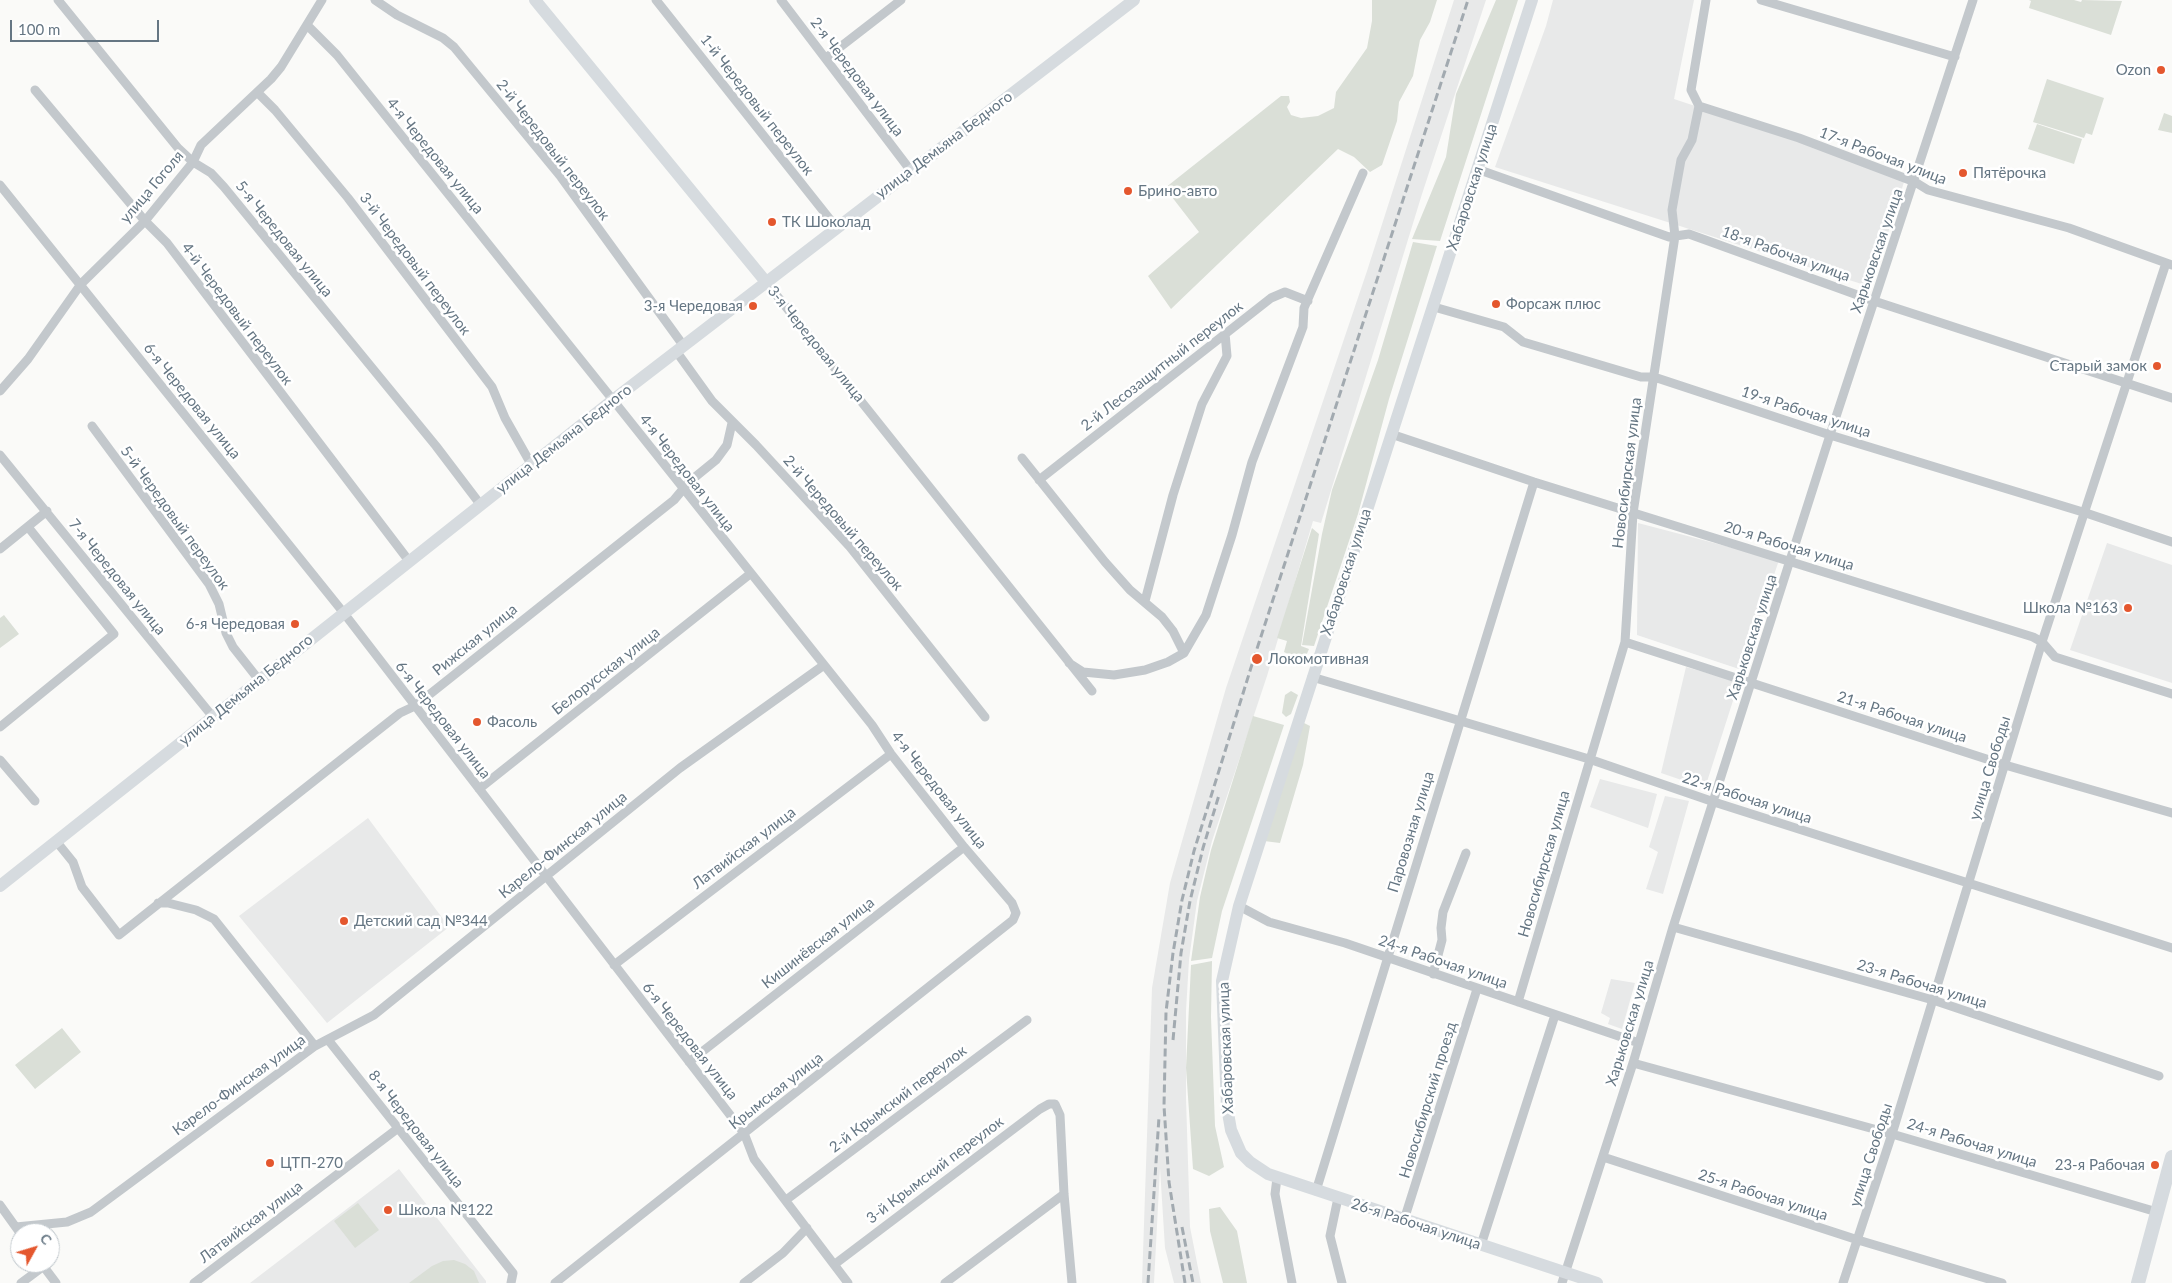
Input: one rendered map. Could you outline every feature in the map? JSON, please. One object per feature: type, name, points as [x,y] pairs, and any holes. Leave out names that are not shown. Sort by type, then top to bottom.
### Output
[{"type":"main road","name":"3-я Чередовая улица","points":[[535,0],[766,282]]},
{"type":"main road","name":"Хабаровская улица","points":[[1241,1152],[1231,1130],[1227,1107],[1222,981],[1238,906],[1532,0]]},
{"type":"main road","name":"улица Демьяна Бедного","points":[[0,886],[480,504],[1125,3]]},
{"type":"main road","name":"26-я Рабочая улица","points":[[1241,1152],[1259,1169],[1277,1178],[1481,1245],[1564,1278],[1596,1283]]},
{"type":"main road","points":[[2138,1283],[2172,1157]]},
{"type":"street","name":"5-я Чередовая улица","points":[[58,0],[178,148],[193,162],[211,174],[224,187],[436,446],[480,504]]},
{"type":"street","name":"улица Гоголя","points":[[0,392],[28,359],[81,284],[145,221],[193,162],[202,145],[259,94],[282,67],[322,0]]},
{"type":"street","name":"2-й Чередовый переулок","points":[[375,0],[397,15],[443,38],[454,47],[561,177],[680,348],[712,401],[756,445],[850,547],[985,717]]},
{"type":"street","name":"1-й Чередовый переулок","points":[[656,0],[836,227]]},
{"type":"street","name":"2-я Чередовая улица","points":[[781,0],[911,170]]},
{"type":"street","points":[[826,58],[901,0]]},
{"type":"street","name":"Новосибирская улица","points":[[1518,1002],[1589,759],[1626,642],[1633,512],[1675,236],[1672,210],[1681,160],[1692,140],[1699,106],[1691,90],[1706,0]]},
{"type":"street","points":[[1762,0],[1955,57]]},
{"type":"street","name":"Харьковская улица","points":[[1564,1278],[1633,1063],[1673,927],[1830,435],[1915,182],[1973,0]]},
{"type":"street","name":"4-я Чередовая улица","points":[[307,25],[337,56],[613,400],[682,490],[872,725],[891,754],[964,847],[1012,903],[1016,912],[1014,920]]},
{"type":"street","name":"4-й Чередовый переулок","points":[[35,90],[145,221],[167,243],[409,561]]},
{"type":"street","name":"3-й Чередовый переулок","points":[[259,94],[275,110],[348,198],[492,387],[505,418],[531,464]]},
{"type":"street","name":"17-я Рабочая улица","points":[[1699,106],[1798,138],[1915,182],[1928,190],[2069,228],[2169,264]]},
{"type":"street","name":"18-я Рабочая улица","points":[[1477,169],[1669,237],[1689,234],[1874,301],[2129,382],[2172,398]]},
{"type":"street","points":[[1069,663],[1083,672],[1114,675],[1145,670],[1168,662],[1184,653],[1206,615],[1232,535],[1252,462],[1303,327],[1304,308],[1363,173]]},
{"type":"street","name":"6-я Чередовая улица","points":[[0,185],[343,612],[744,1133],[754,1159],[848,1283]]},
{"type":"street","name":"улица Свободы","points":[[1843,1283],[1892,1134],[2042,642],[2169,264]]},
{"type":"street","name":"3-я Чередовая улица","points":[[766,282],[1092,691]]},
{"type":"street","name":"2-й Лесозащитный переулок","points":[[1039,480],[1271,298],[1285,292],[1308,300]]},
{"type":"street","name":"19-я Рабочая улица","points":[[1434,306],[1504,328],[1524,342],[1641,377],[1654,377],[1830,435],[2086,513],[2172,542]]},
{"type":"street","points":[[1145,602],[1173,495],[1202,404],[1228,356],[1225,334]]},
{"type":"street","name":"Рижская улица","points":[[56,841],[73,862],[82,887],[119,935],[158,902],[400,713],[415,706],[674,500],[682,490],[716,460],[727,445],[732,423]]},
{"type":"street","name":"5-й Чередовый переулок","points":[[92,426],[209,584],[219,604],[226,633],[233,647],[259,680]]},
{"type":"street","name":"20-я Рабочая улица","points":[[1392,434],[1534,482],[2023,634],[2042,642],[2054,656],[2172,694]]},
{"type":"street","name":"7-я Чередовая улица","points":[[0,455],[213,716]]},
{"type":"street","points":[[1022,458],[1105,562],[1130,590],[1145,602],[1173,632],[1184,653]]},
{"type":"street","name":"Паровозная улица","points":[[1316,1191],[1386,958],[1534,482]]},
{"type":"street","points":[[0,549],[47,511]]},
{"type":"street","points":[[0,726],[114,634],[28,526]]},
{"type":"street","name":"Белорусская улица","points":[[479,789],[750,574]]},
{"type":"street","name":"21-я Рабочая улица","points":[[1626,642],[2005,765],[2172,813]]},
{"type":"street","name":"Карело-Финская улица","points":[[60,1223],[68,1222],[91,1212],[315,1046],[374,1015],[545,875],[680,768],[824,665]]},
{"type":"street","name":"22-я Рабочая улица","points":[[1312,677],[1589,759],[1714,802],[2172,948]]},
{"type":"street","name":"Латвийская улица","points":[[614,965],[891,754]]},
{"type":"street","points":[[0,760],[35,801]]},
{"type":"street","name":"Кишинёвская улица","points":[[689,1062],[964,847]]},
{"type":"street","points":[[1433,974],[1442,940],[1441,928],[1444,912],[1466,853]]},
{"type":"street","points":[[158,902],[168,902],[196,910],[214,920],[315,1046]]},
{"type":"street","name":"24-я Рабочая улица","points":[[1238,906],[1269,922],[1345,943],[1639,1043]]},
{"type":"street","name":"Крымская улица","points":[[555,1283],[1014,920]]},
{"type":"street","name":"23-я Рабочая улица","points":[[1673,927],[1933,1000],[2159,1076]]},
{"type":"street","name":"Новосибирский проезд","points":[[1404,1220],[1477,989]]},
{"type":"street","points":[[1481,1245],[1555,1015]]},
{"type":"street","name":"2-й Крымский переулок","points":[[786,1200],[1027,1020]]},
{"type":"street","name":"8-я Чередовая улица","points":[[328,1040],[513,1273],[511,1283]]},
{"type":"street","name":"24-я Рабочая улица","points":[[1633,1063],[1892,1134],[2157,1212]]},
{"type":"street","name":"3-й Крымский переулок","points":[[835,1264],[1049,1104],[1055,1104],[1060,1115],[1064,1194]]},
{"type":"street","name":"Латвийская улица","points":[[194,1283],[397,1129]]},
{"type":"street","name":"25-я Рабочая улица","points":[[1603,1157],[1858,1240],[2002,1283]]},
{"type":"street","points":[[1277,1178],[1275,1194],[1292,1283]]},
{"type":"street","points":[[945,1283],[1064,1194]]},
{"type":"street","points":[[1064,1194],[1072,1283]]},
{"type":"street","points":[[1338,1198],[1330,1236],[1342,1283]]},
{"type":"street","points":[[0,1205],[13,1223]]},
{"type":"street","points":[[744,1283],[784,1253],[807,1228]]},
{"type":"street","points":[[21,1283],[33,1273]]},
{"type":"street","points":[[48,1273],[56,1283]]},
{"type":"shaded area","points":[[1372,0],[1437,0],[1430,22],[1420,40],[1413,76],[1399,102],[1397,121],[1382,165],[1370,172],[1354,157],[1338,149],[1171,309],[1148,276],[1199,232],[1165,188],[1281,96],[1289,96],[1290,102],[1287,107],[1291,115],[1301,118],[1318,116],[1334,108],[1336,92],[1367,48],[1372,21]]},
{"type":"shaded area","points":[[1454,0],[1486,0],[1422,194],[1321,523],[1313,521],[1267,676],[1212,841],[1197,901],[1189,960],[1186,1011],[1186,1098],[1190,1227],[1201,1283],[1174,1283],[1165,1248],[1160,1168],[1154,1283],[1142,1283],[1152,988],[1170,883],[1226,688],[1367,271]]},
{"type":"shaded area","points":[[1496,0],[1518,0],[1440,241],[1412,239],[1446,157],[1456,94]]},
{"type":"shaded area","points":[[1553,0],[1694,0],[1674,99],[1798,140],[1904,182],[1871,287],[1495,167],[1546,26]]},
{"type":"shaded area","points":[[2029,0],[2122,1],[2111,35],[2029,8],[2031,1]]},
{"type":"shaded area","points":[[2047,79],[2104,98],[2092,135],[2086,133],[2084,138],[2033,122]]},
{"type":"shaded area","points":[[2164,113],[2172,116],[2172,133],[2158,130]]},
{"type":"shaded area","points":[[2037,124],[2082,139],[2074,164],[2028,149]]},
{"type":"shaded area","points":[[1413,242],[1437,246],[1389,399],[1358,514],[1314,646],[1302,645],[1332,490],[1378,360]]},
{"type":"shaded area","points":[[1638,523],[1779,560],[1742,670],[1637,635]]},
{"type":"shaded area","points":[[1312,528],[1319,534],[1301,646],[1309,649],[1302,665],[1287,660],[1288,654],[1284,652],[1287,641],[1277,638]]},
{"type":"shaded area","name":"Школа №163","points":[[2107,543],[2172,565],[2172,683],[2070,650]]},
{"type":"shaded area","points":[[4,615],[19,634],[0,648],[0,618]]},
{"type":"shaded area","points":[[1686,667],[1739,682],[1705,788],[1661,773]]},
{"type":"shaded area","points":[[1291,691],[1298,695],[1291,714],[1286,717],[1282,713],[1285,695]]},
{"type":"shaded area","points":[[1253,716],[1284,725],[1222,911],[1212,958],[1191,961],[1200,897],[1211,850]]},
{"type":"shaded area","points":[[1302,722],[1310,726],[1303,765],[1280,843],[1264,841]]},
{"type":"shaded area","points":[[1600,779],[1657,794],[1648,828],[1590,807]]},
{"type":"shaded area","points":[[1665,796],[1689,801],[1663,894],[1646,889],[1658,852],[1649,847]]},
{"type":"shaded area","name":"Детский сад №344","points":[[368,818],[449,927],[327,1023],[239,916]]},
{"type":"shaded area","points":[[1212,961],[1211,1017],[1215,1126],[1224,1167],[1209,1176],[1193,1169],[1186,1068],[1191,965]]},
{"type":"shaded area","points":[[1611,979],[1635,983],[1622,1029],[1608,1024],[1610,1018],[1601,1013]]},
{"type":"shaded area","points":[[62,1028],[81,1052],[35,1089],[15,1065]]},
{"type":"shaded area","name":"Школа №122","points":[[399,1169],[486,1283],[250,1283]]},
{"type":"shaded area","points":[[358,1203],[379,1230],[355,1248],[334,1221]]},
{"type":"shaded area","points":[[1220,1207],[1237,1231],[1247,1283],[1223,1283],[1210,1231],[1209,1209]]},
{"type":"shaded area","points":[[454,1260],[465,1264],[474,1271],[479,1283],[409,1283],[432,1266],[443,1261]]},
{"type":"railway","points":[[1185,1283],[1169,1182],[1164,1106],[1166,1012],[1182,900],[1194,851],[1254,658],[1468,0]]},
{"type":"railway","points":[[1173,1040],[1181,953],[1190,901],[1219,795]]},
{"type":"railway","points":[[1148,1283],[1159,1117]]},
{"type":"railway","points":[[1182,1227],[1193,1283]]},
{"type":"place","name":"Ozon","points":[[2161,70]]},
{"type":"place","name":"Пятёрочка","points":[[1963,173]]},
{"type":"place","name":"Брино-авто","points":[[1128,191]]},
{"type":"place","name":"ТК Шоколад","points":[[772,222]]},
{"type":"place","name":"Форсаж плюс","points":[[1496,304]]},
{"type":"place","name":"3-я Чередовая","points":[[753,306]]},
{"type":"place","name":"Старый замок","points":[[2157,366]]},
{"type":"place","name":"Школа №163","points":[[2128,608]]},
{"type":"place","name":"6-я Чередовая","points":[[295,624]]},
{"type":"place","name":"Локомотивная","points":[[1257,659]]},
{"type":"place","name":"Фасоль","points":[[477,722]]},
{"type":"place","name":"Детский сад №344","points":[[344,921]]},
{"type":"place","name":"ЦТП-270","points":[[270,1163]]},
{"type":"place","name":"23-я Рабочая","points":[[2155,1165]]},
{"type":"place","name":"Школа №122","points":[[388,1210]]}]
